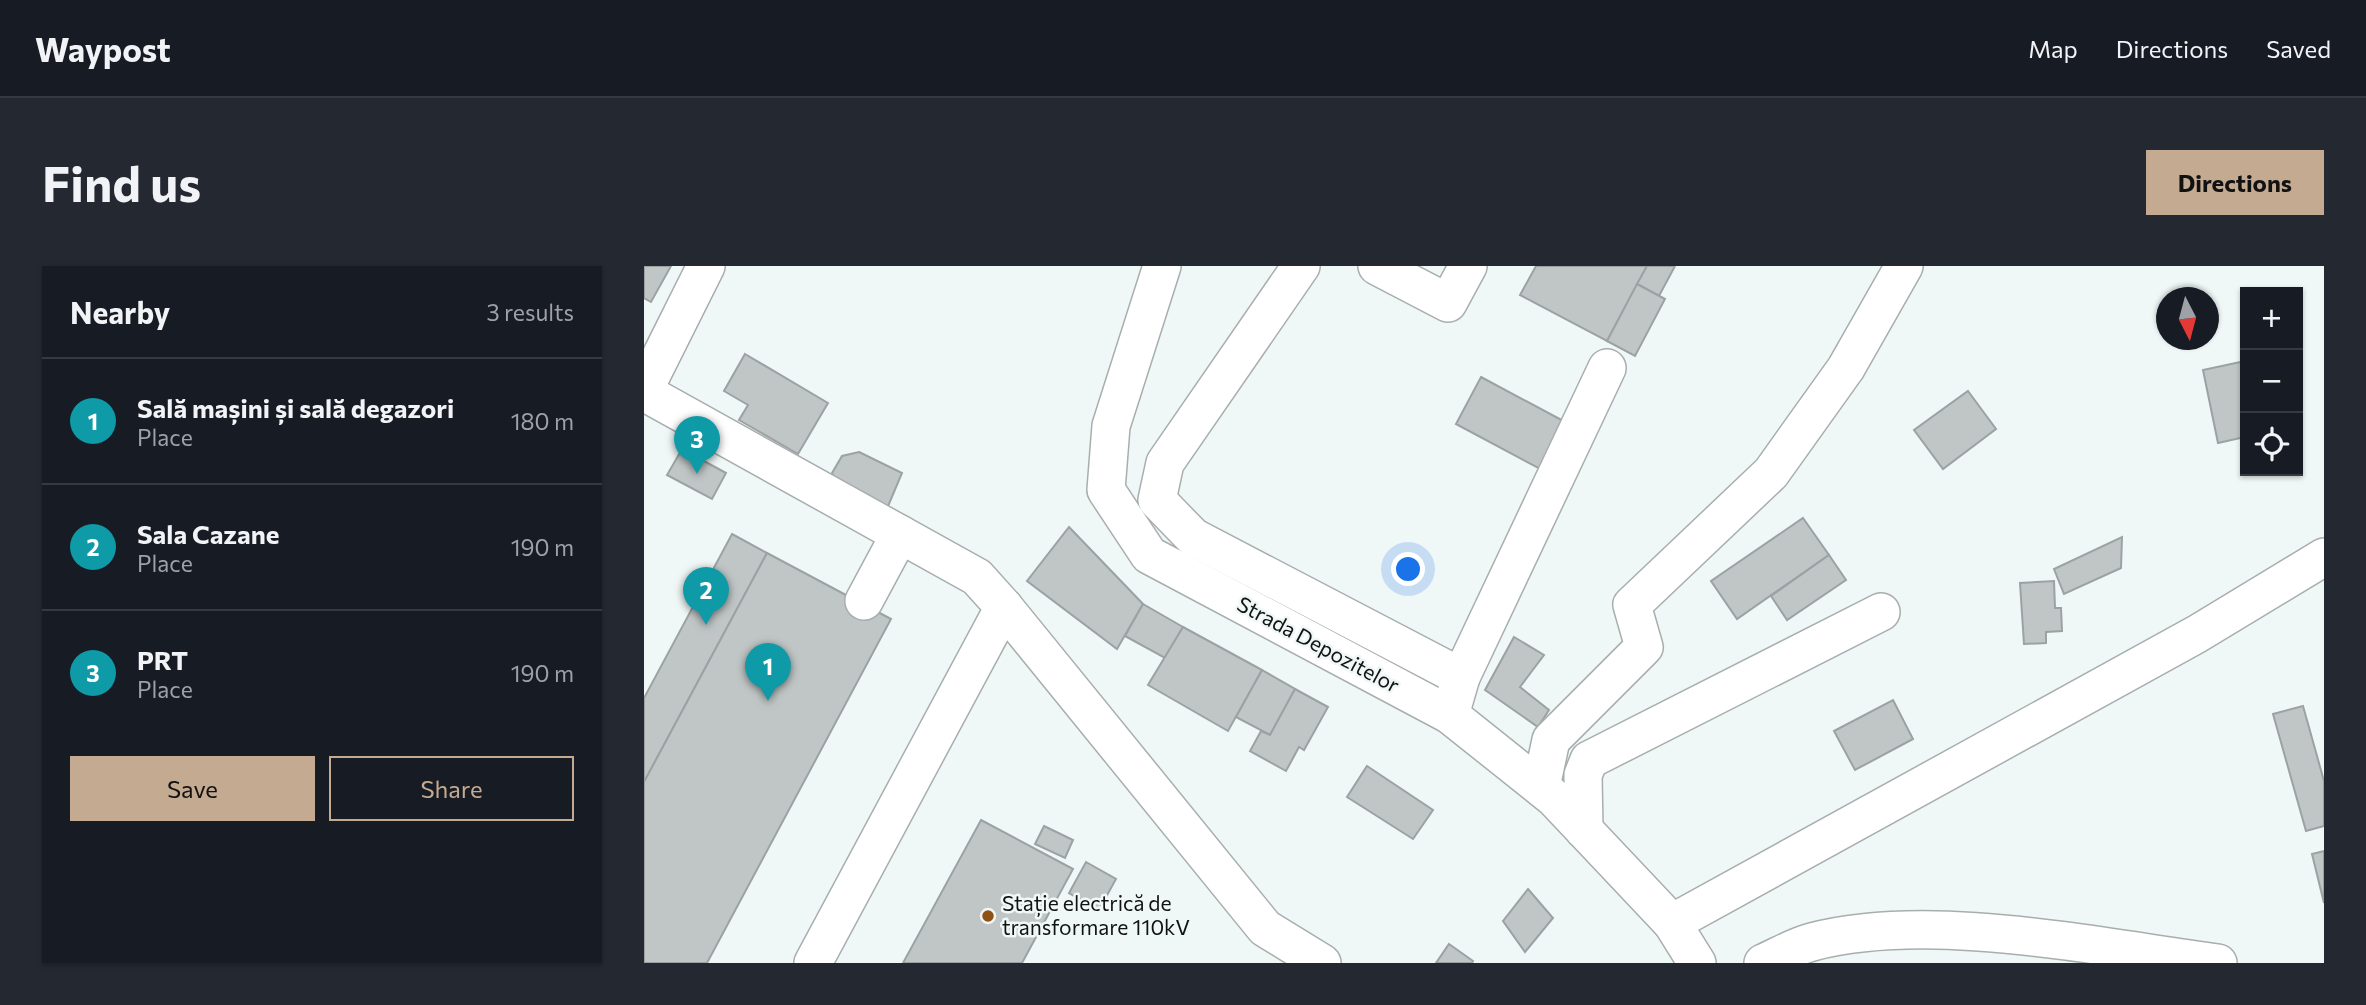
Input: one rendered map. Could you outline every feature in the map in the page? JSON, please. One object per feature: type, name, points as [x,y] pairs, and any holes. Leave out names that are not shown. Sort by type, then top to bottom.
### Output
[{"type":"street","points":[[706,266],[644,391],[976,577],[1004,607],[1265,928],[1322,963]]},
{"type":"street","name":"Strada Depozitelor","points":[[1162,266],[1111,426],[1106,490],[1149,555],[1450,715],[1541,788],[1584,830],[1672,923],[1697,963]]},
{"type":"street","points":[[1301,266],[1165,463],[1157,500],[1193,537],[1461,677]]},
{"type":"street","points":[[1377,266],[1448,303],[1468,266]]},
{"type":"street","points":[[1541,788],[1551,740],[1644,647],[1632,605],[1770,473],[1846,368],[1904,266]]},
{"type":"street","points":[[1450,715],[1461,677],[1608,368]]},
{"type":"street","points":[[864,601],[900,534]]},
{"type":"street","points":[[1672,923],[2197,634],[2324,557]]},
{"type":"street","points":[[813,963],[1004,607]]},
{"type":"street","points":[[1584,830],[1583,775],[1589,760],[1881,612]]},
{"type":"street","points":[[1763,963],[1811,942],[1880,931],[1966,931],[2218,963]]},
{"type":"building","points":[[644,266],[671,266],[651,302],[644,298]]},
{"type":"building","points":[[1536,266],[1647,266],[1607,341],[1520,295]]},
{"type":"building","points":[[1647,266],[1675,266],[1659,296],[1637,284]]},
{"type":"building","points":[[1637,284],[1665,299],[1635,356],[1607,341]]},
{"type":"building","points":[[745,354],[828,403],[798,454],[739,420],[748,405],[724,391]]},
{"type":"building","points":[[2240,362],[2240,438],[2218,443],[2203,370]]},
{"type":"building","points":[[1481,377],[1569,424],[1544,471],[1456,424]]},
{"type":"building","points":[[1968,391],[1996,429],[1943,469],[1914,430]]},
{"type":"building","points":[[682,449],[726,473],[712,499],[667,475]]},
{"type":"building","points":[[859,452],[902,473],[886,511],[839,488],[832,473],[842,456]]},
{"type":"building","points":[[1803,518],[1829,555],[1737,619],[1711,581]]},
{"type":"building","points":[[1069,527],[1143,604],[1117,649],[1027,581]]},
{"type":"building","points":[[732,534],[767,553],[644,782],[644,698]]},
{"type":"building","points":[[2122,537],[2121,568],[2064,594],[2054,569]]},
{"type":"building","points":[[767,553],[891,619],[707,963],[644,963],[644,782]]},
{"type":"building","points":[[1829,555],[1846,580],[1787,620],[1771,596]]},
{"type":"building","points":[[2054,581],[2055,608],[2061,608],[2062,631],[2046,632],[2046,643],[2024,644],[2020,583]]},
{"type":"building","points":[[1143,604],[1183,627],[1165,658],[1125,636]]},
{"type":"building","points":[[1183,627],[1262,670],[1228,731],[1148,685]]},
{"type":"building","points":[[1514,637],[1544,655],[1520,687],[1549,710],[1538,727],[1485,690]]},
{"type":"building","points":[[1262,670],[1295,689],[1270,735],[1236,717]]},
{"type":"building","points":[[1295,689],[1328,707],[1304,750],[1299,747],[1286,771],[1250,751],[1261,731],[1270,735]]},
{"type":"building","points":[[1893,700],[1913,739],[1855,770],[1834,731]]},
{"type":"building","points":[[2303,706],[2324,781],[2324,826],[2306,831],[2273,714]]},
{"type":"building","points":[[1367,766],[1433,810],[1413,839],[1347,797]]},
{"type":"building","name":"Stație electrică de transformare 110kV","points":[[981,820],[1073,869],[1022,963],[903,963]]},
{"type":"building","points":[[1044,826],[1073,840],[1065,858],[1035,844]]},
{"type":"building","points":[[2324,851],[2324,903],[2312,854]]},
{"type":"building","points":[[1086,862],[1116,879],[1099,910],[1069,893]]},
{"type":"building","points":[[1528,889],[1553,918],[1525,952],[1503,921]]},
{"type":"building","points":[[1449,944],[1473,961],[1472,963],[1436,963]]},
{"type":"place","name":"PRT","points":[[697,474]]},
{"type":"place","name":"Sala Cazane","points":[[706,625]]},
{"type":"place","name":"Sală mașini și sală degazori","points":[[768,701]]},
{"type":"place","name":"Stație electrică de transformare 110kV","points":[[988,916]]}]
